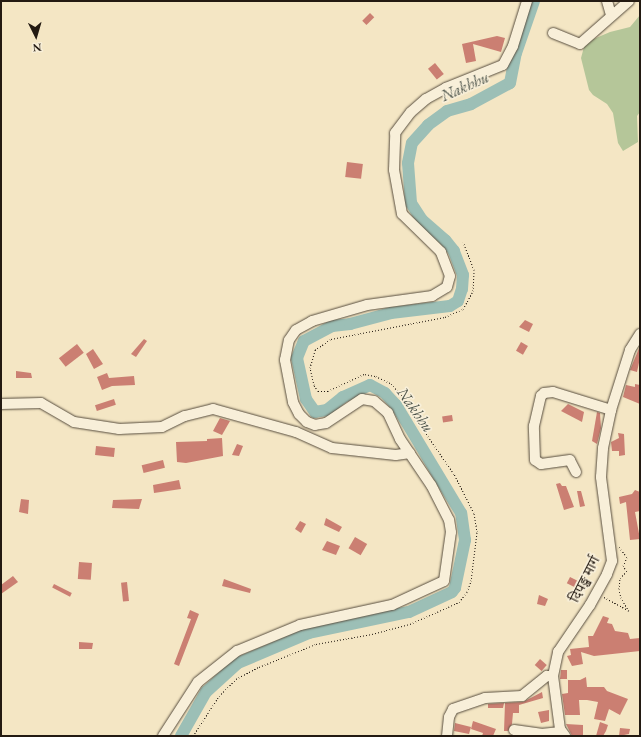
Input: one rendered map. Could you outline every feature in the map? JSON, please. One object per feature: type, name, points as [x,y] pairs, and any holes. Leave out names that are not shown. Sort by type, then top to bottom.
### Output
[{"type":"street","points":[[163,736],[198,682],[237,651],[300,625],[392,605],[444,580],[451,532],[448,520],[431,485],[400,440],[388,413],[369,398],[355,401],[326,423],[315,425],[307,422],[298,414],[292,396],[284,360],[288,345],[296,330],[330,314],[367,305],[432,296],[447,287],[450,276],[441,252],[402,214],[394,170],[395,133],[407,116],[426,99],[446,88],[503,65],[515,39],[527,1]]},
{"type":"street","points":[[607,1],[611,15]]},
{"type":"street","points":[[553,33],[580,44],[611,15],[629,1]]},
{"type":"street","name":"दिपङ्ख मार्ग","points":[[563,734],[553,676],[558,652],[596,594],[612,561],[602,477],[603,448],[611,410],[630,350],[640,334]]},
{"type":"street","points":[[576,472],[570,460],[541,464],[535,460],[534,426],[541,396],[544,393],[553,392],[611,410]]},
{"type":"street","points":[[1,404],[40,403],[74,422],[119,429],[162,427],[185,416],[213,409],[296,432],[332,448],[396,455],[410,453]]},
{"type":"street","points":[[447,736],[449,717],[453,709],[484,698],[522,696],[547,676],[553,676]]},
{"type":"street","points":[[514,730],[541,734],[563,734]]},
{"type":"path","points":[[192,736],[219,696],[236,679],[259,667],[316,644],[372,634],[410,624],[458,602],[467,592],[471,581],[477,532],[474,513],[454,474],[423,429],[408,402],[390,383],[375,376],[364,374],[328,390],[318,391],[314,385],[310,368],[315,350],[331,339],[445,317],[463,309],[473,291],[474,270],[464,242]]},
{"type":"path","points":[[596,594],[629,611],[621,598],[619,589],[620,578],[627,571],[623,566],[627,557],[608,532]]},
{"type":"green space","points":[[640,15],[640,112],[637,116],[638,142],[623,151],[618,143],[613,113],[607,104],[593,95],[589,90],[581,58],[584,47],[589,41],[610,32],[630,27]]},
{"type":"building","points":[[370,13],[374,17],[366,25],[362,21]]},
{"type":"building","points":[[497,36],[505,38],[501,52],[473,44],[476,61],[466,63],[462,44]]},
{"type":"building","points":[[435,63],[444,74],[437,80],[428,69]]},
{"type":"building","points":[[347,162],[363,164],[361,179],[345,177]]},
{"type":"building","points":[[525,320],[533,324],[529,332],[519,327]]},
{"type":"building","points":[[144,339],[147,341],[136,357],[131,354]]},
{"type":"building","points":[[521,342],[528,346],[523,355],[516,351]]},
{"type":"building","points":[[77,344],[84,353],[66,367],[59,358]]},
{"type":"building","points":[[640,346],[640,358],[637,372],[630,370]]},
{"type":"building","points":[[93,349],[103,364],[94,369],[86,354]]},
{"type":"building","points":[[16,371],[31,373],[32,378],[16,378]]},
{"type":"building","points":[[107,373],[109,378],[134,376],[135,385],[112,386],[102,390],[97,377]]},
{"type":"building","points":[[635,384],[640,385],[640,404],[623,397],[626,385],[635,387]]},
{"type":"building","points":[[114,399],[116,405],[97,411],[95,405]]},
{"type":"building","points":[[568,404],[584,412],[582,422],[561,411]]},
{"type":"building","points":[[597,412],[600,413],[601,428],[597,444],[592,441]]},
{"type":"building","points":[[452,415],[453,421],[443,422],[442,417]]},
{"type":"building","points":[[220,418],[230,421],[222,435],[213,431]]},
{"type":"building","points":[[618,433],[624,434],[625,455],[619,456],[619,451],[612,451],[611,442],[619,438]]},
{"type":"building","points":[[222,438],[223,456],[186,463],[177,462],[176,442],[207,441],[207,439]]},
{"type":"building","points":[[237,444],[243,446],[239,456],[232,455]]},
{"type":"building","points":[[96,446],[115,448],[114,457],[95,455]]},
{"type":"building","points":[[163,460],[165,468],[144,473],[142,465]]},
{"type":"building","points":[[179,480],[181,489],[154,493],[153,485]]},
{"type":"building","points":[[560,483],[562,486],[566,486],[574,507],[564,510],[556,484]]},
{"type":"building","points":[[635,490],[640,492],[640,511],[635,512],[640,539],[630,540],[626,502],[620,504],[619,497],[632,494]]},
{"type":"building","points":[[577,491],[581,491],[585,506],[580,507]]},
{"type":"building","points":[[21,499],[29,500],[28,514],[19,512]]},
{"type":"building","points":[[142,499],[139,509],[112,508],[113,500]]},
{"type":"building","points":[[326,518],[342,527],[339,532],[324,525]]},
{"type":"building","points":[[300,521],[306,524],[301,533],[295,529]]},
{"type":"building","points":[[355,537],[367,544],[361,555],[348,548]]},
{"type":"building","points":[[327,541],[340,546],[336,555],[322,550]]},
{"type":"building","points":[[79,562],[92,563],[91,580],[78,579]]},
{"type":"building","points":[[13,576],[18,582],[1,594],[1,585]]},
{"type":"building","points":[[570,577],[578,581],[575,587],[567,583]]},
{"type":"building","points":[[224,579],[251,589],[250,593],[222,586]]},
{"type":"building","points":[[127,582],[129,601],[123,602],[121,583]]},
{"type":"building","points":[[54,584],[72,593],[70,597],[52,588]]},
{"type":"building","points":[[539,595],[548,599],[545,606],[537,604]]},
{"type":"building","points":[[190,610],[199,614],[179,666],[174,664],[191,619],[187,618]]},
{"type":"building","points":[[603,616],[609,618],[607,623],[612,624],[615,631],[628,633],[630,639],[640,638],[640,651],[594,656],[581,652],[583,664],[572,666],[567,656],[571,655],[570,649],[589,647],[588,636],[593,636]]},
{"type":"building","points":[[79,642],[93,643],[92,649],[79,649]]},
{"type":"building","points":[[540,659],[547,665],[542,671],[535,665]]},
{"type":"building","points":[[561,670],[567,670],[567,679],[560,679]]},
{"type":"building","points":[[586,677],[587,687],[604,687],[607,691],[628,699],[620,715],[609,709],[605,721],[594,719],[598,702],[579,700],[580,715],[565,715],[562,694],[568,693],[568,680],[580,680]]},
{"type":"building","points":[[542,692],[543,698],[519,705],[519,713],[513,713],[512,724],[508,731],[504,731],[505,703],[523,702]]},
{"type":"building","points":[[504,703],[503,708],[488,708],[488,704]]},
{"type":"building","points":[[549,710],[549,721],[541,723],[538,712]]},
{"type":"building","points":[[473,721],[496,729],[493,736],[482,736],[483,733],[471,729]]},
{"type":"building","points":[[600,722],[608,725],[603,736],[596,736]]},
{"type":"building","points":[[455,723],[471,727],[469,734],[454,731]]},
{"type":"building","points":[[566,724],[583,725],[583,736],[572,736]]},
{"type":"building","points":[[620,728],[630,729],[629,734],[619,736]]},
{"type":"waterway","name":"Nakhhu","points":[[181,736],[206,692],[238,663],[309,633],[409,612],[452,592],[455,588],[465,540],[461,513],[396,405],[385,393],[370,385],[343,397],[327,410],[315,412],[306,399],[297,358],[304,341],[332,326],[350,324],[391,313],[450,306],[458,301],[462,289],[463,275],[454,251],[445,240],[422,220],[411,203],[408,163],[412,143],[428,125],[447,111],[471,104],[510,83],[516,53],[534,1]]}]
